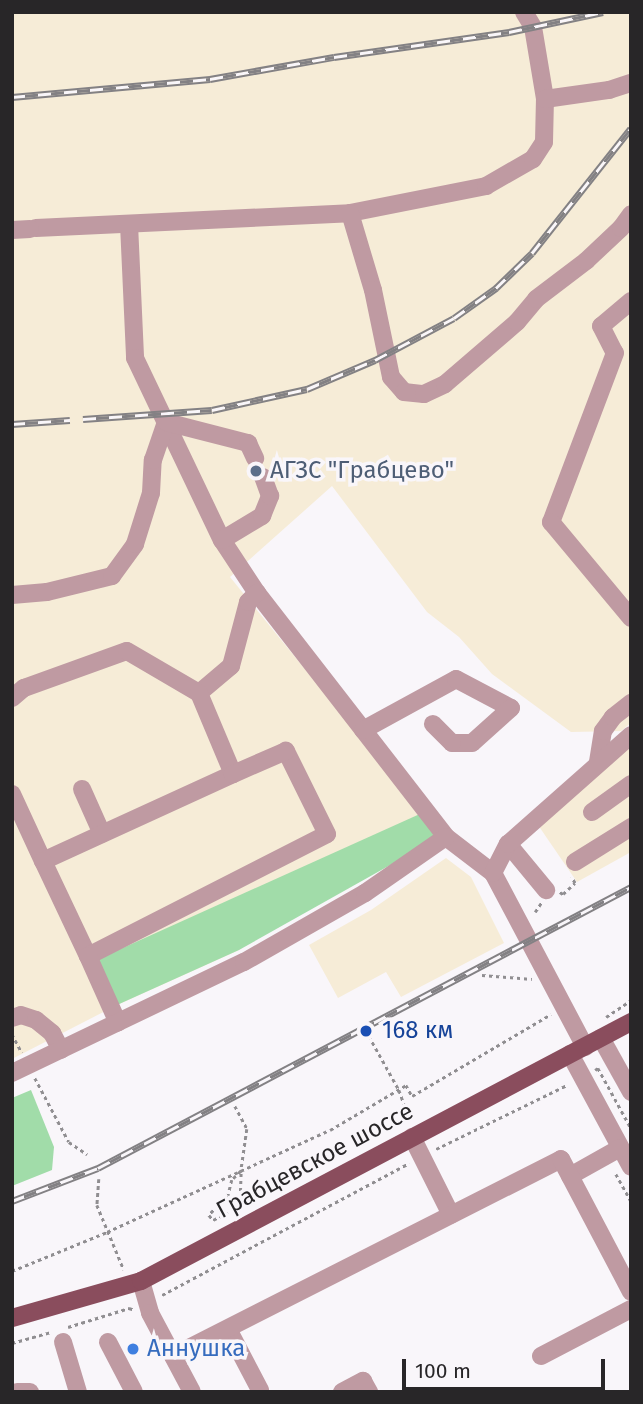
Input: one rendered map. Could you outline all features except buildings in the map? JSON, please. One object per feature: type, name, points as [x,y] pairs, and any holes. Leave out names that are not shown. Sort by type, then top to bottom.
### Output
[{"type":"main road","name":"Грабцевское шоссе","points":[[12,1318],[135,1284],[577,1050],[605,1026],[631,1022]]},
{"type":"street","points":[[26,229],[351,213],[486,186],[533,159],[544,142],[545,99],[533,27],[524,12]]},
{"type":"street","points":[[545,99],[609,90],[631,83]]},
{"type":"street","points":[[351,213],[373,290],[391,377],[404,392],[424,394],[445,384],[517,322],[536,299],[586,261],[621,228],[631,214]]},
{"type":"street","points":[[129,224],[135,358],[222,540],[257,593],[446,837],[493,873],[577,1050],[613,1152],[631,1167]]},
{"type":"street","points":[[631,301],[601,326],[615,353],[551,522],[631,618]]},
{"type":"street","points":[[166,422],[248,443],[255,458]]},
{"type":"street","points":[[12,595],[47,592],[112,576],[135,544],[151,493],[153,460],[166,422]]},
{"type":"street","points":[[222,540],[262,516],[270,496],[262,477]]},
{"type":"street","points":[[199,693],[231,666],[248,602],[257,593]]},
{"type":"street","points":[[12,698],[24,688],[127,650],[199,693],[233,774]]},
{"type":"street","points":[[363,730],[456,679],[511,708],[472,743],[452,743],[433,724]]},
{"type":"street","points":[[598,762],[603,731],[613,717],[631,703]]},
{"type":"street","points":[[493,873],[508,844],[598,762],[631,736]]},
{"type":"street","points":[[43,861],[286,751],[327,834],[88,956]]},
{"type":"street","points":[[592,812],[631,783]]},
{"type":"street","points":[[82,789],[102,834]]},
{"type":"street","points":[[12,794],[118,1023]]},
{"type":"street","points":[[575,862],[631,827]]},
{"type":"street","points":[[20,1069],[244,962],[365,893],[446,837]]},
{"type":"street","points":[[508,844],[546,890]]},
{"type":"street","points":[[12,1018],[21,1015],[36,1020],[52,1032],[61,1050]]},
{"type":"street","points":[[605,1026],[606,1064],[631,1092]]},
{"type":"street","points":[[415,1136],[451,1215]]},
{"type":"street","points":[[570,1176],[613,1152]]},
{"type":"street","points":[[173,1356],[561,1158],[631,1292]]},
{"type":"street","points":[[135,1284],[192,1392]]},
{"type":"street","points":[[541,1356],[631,1309]]},
{"type":"street","points":[[229,1329],[260,1390]]},
{"type":"street","points":[[64,1342],[78,1392]]},
{"type":"street","points":[[108,1342],[134,1392]]},
{"type":"street","points":[[342,1392],[363,1381],[369,1392]]},
{"type":"street","points":[[17,1392],[30,1392]]},
{"type":"path","points":[[482,975],[538,980]]},
{"type":"path","points":[[605,1026],[631,1000]]},
{"type":"path","points":[[12,1271],[107,1232],[330,1130],[406,1086],[412,1096],[557,1010]]},
{"type":"path","points":[[12,1034],[20,1069],[69,1142],[87,1154]]},
{"type":"path","points":[[369,1036],[399,1090],[415,1136]]},
{"type":"path","points":[[160,1299],[163,1292],[567,1083],[573,1095]]},
{"type":"path","points":[[235,1106],[247,1129],[240,1198],[225,1213],[213,1220],[209,1215],[229,1196],[233,1180],[242,1171]]},
{"type":"path","points":[[613,1152],[631,1201]]},
{"type":"path","points":[[99,1179],[97,1205],[107,1232],[135,1284],[137,1310]]},
{"type":"shaded area","points":[[12,12],[631,12],[631,723],[621,731],[571,732],[492,674],[459,637],[427,612],[332,486],[230,577],[422,813],[239,950],[117,1005],[12,1059]]},
{"type":"shaded area","points":[[631,746],[631,852],[577,882],[538,825]]},
{"type":"shaded area","points":[[446,858],[471,877],[504,943],[401,997],[386,972],[338,998],[309,945],[371,910]]},
{"type":"green space","points":[[422,813],[435,837],[401,859],[239,950],[117,1005],[96,960]]},
{"type":"green space","points":[[31,1090],[54,1147],[52,1170],[12,1186],[12,1098]]},
{"type":"railway","points":[[12,97],[210,79],[334,57],[509,32],[603,12]]},
{"type":"railway","points":[[83,419],[212,410],[307,389],[375,360],[454,318],[496,288],[532,253],[631,128]]},
{"type":"railway","points":[[12,424],[70,420]]},
{"type":"railway","points":[[12,1201],[98,1168],[631,887]]},
{"type":"place","name":"АГЗС \"Грабцево\"","points":[[256,471]]},
{"type":"place","name":"168 км","points":[[366,1031]]},
{"type":"place","name":"Аннушка","points":[[133,1349]]}]
